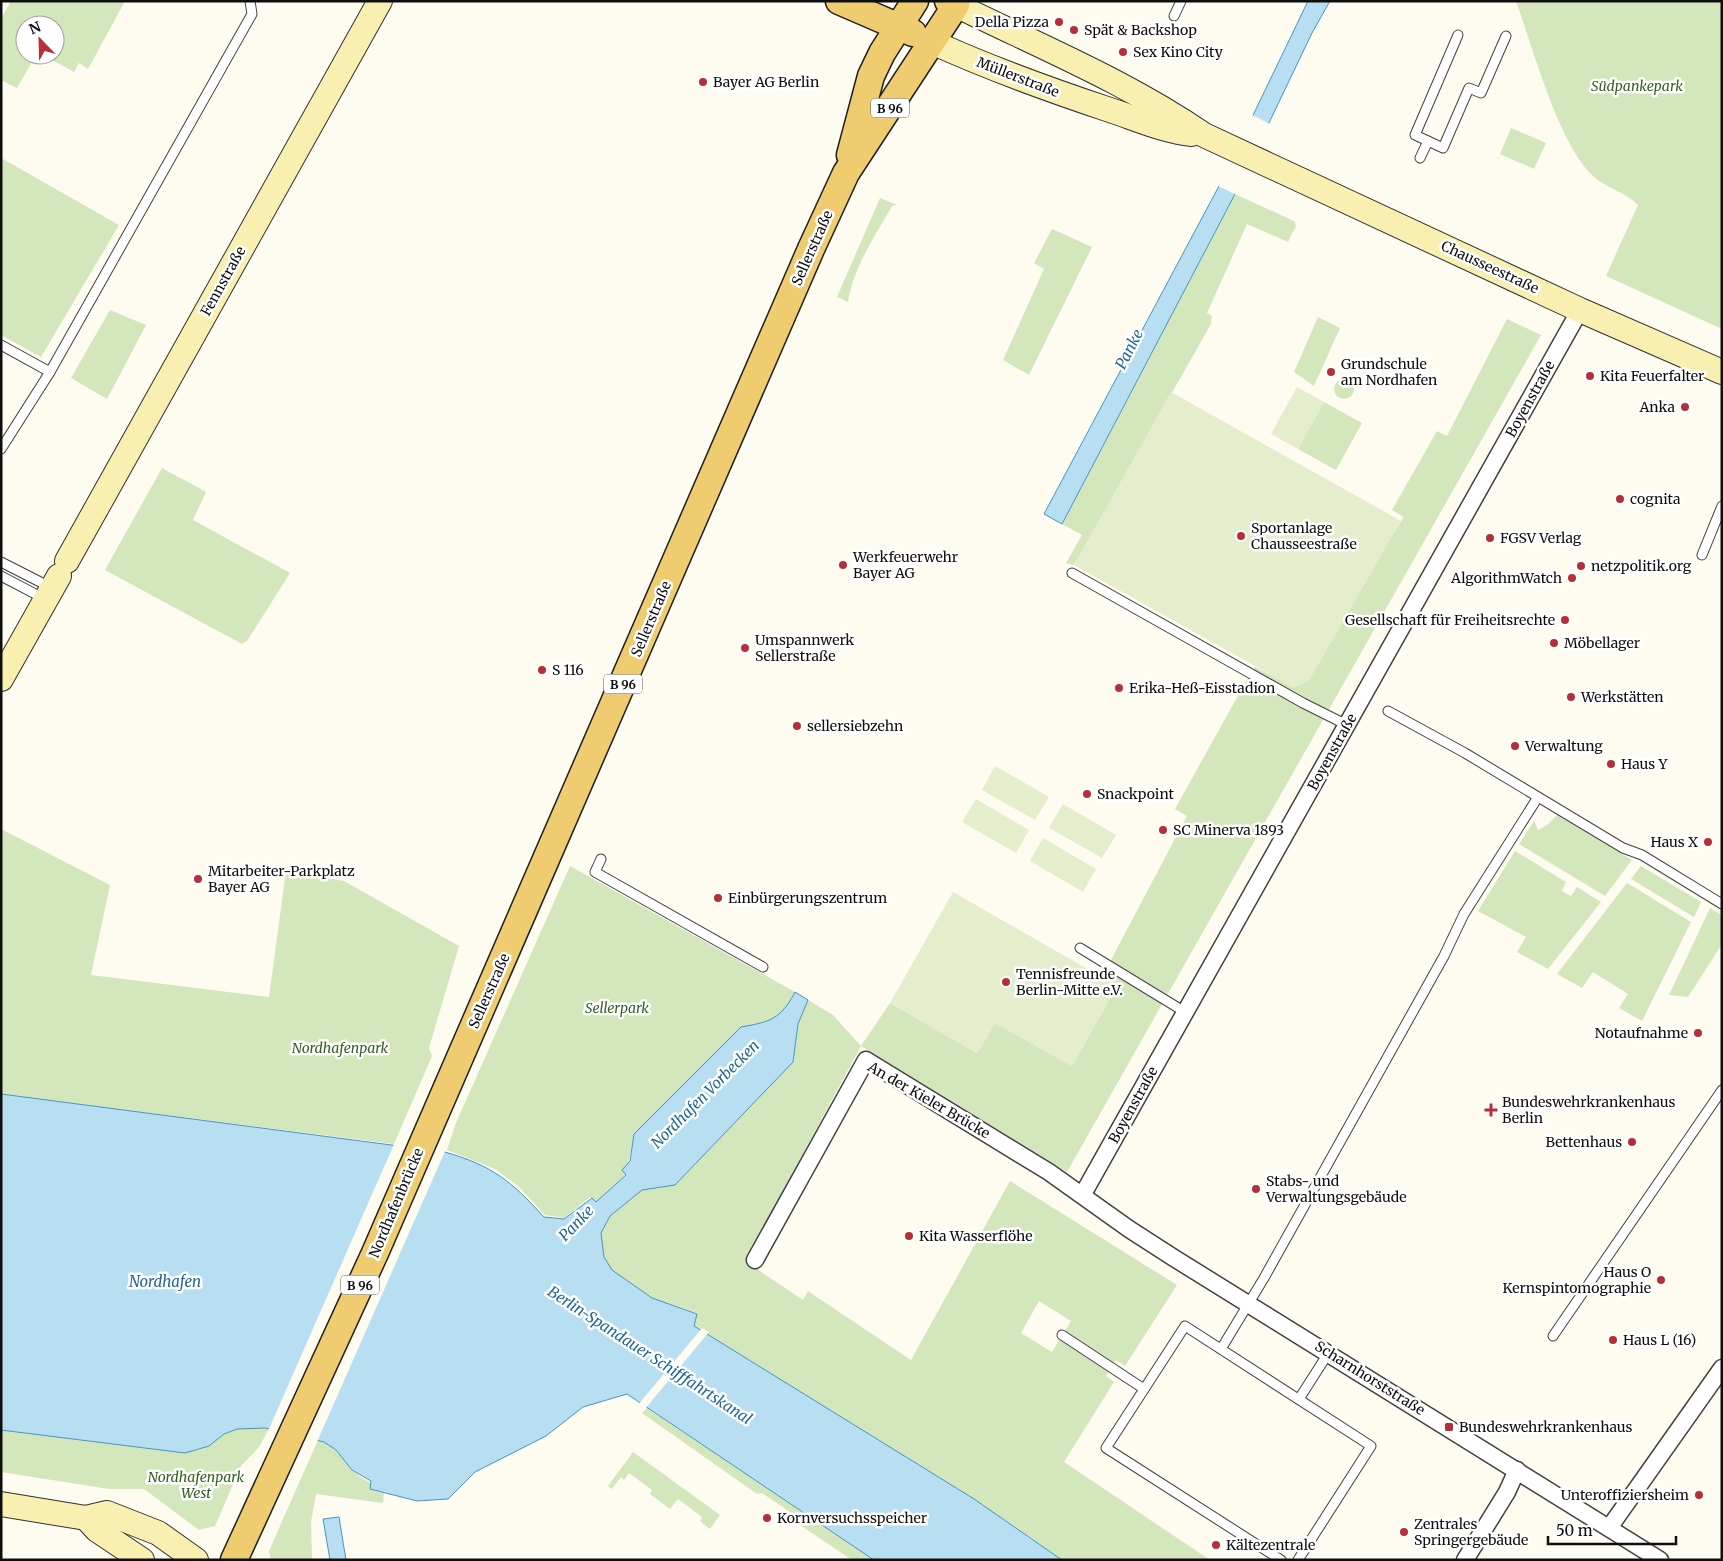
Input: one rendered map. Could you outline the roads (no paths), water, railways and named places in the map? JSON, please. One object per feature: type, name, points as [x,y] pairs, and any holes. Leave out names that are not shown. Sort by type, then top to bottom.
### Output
[{"type":"main road","name":"Fennstraße","points":[[1,679],[380,1]]},
{"type":"main road","name":"Müllerstraße","points":[[839,1],[899,26],[988,68],[1158,126],[1204,135]]},
{"type":"main road","name":"Sellerstraße","points":[[444,1094],[846,173],[871,76],[882,53],[914,1]]},
{"type":"main road","name":"Müllerstraße","points":[[954,3],[1083,65],[1182,120],[1204,135],[1245,154]]},
{"type":"main road","name":"Sellerstraße","points":[[846,173],[932,42],[954,3]]},
{"type":"main road","name":"Chausseestraße","points":[[1245,154],[1580,310],[1722,372]]},
{"type":"main road","name":"Nordhafenbrücke","points":[[234,1560],[363,1280],[444,1094]]},
{"type":"main road","points":[[1,1504],[86,1518],[107,1513],[158,1532],[196,1560]]},
{"type":"main road","points":[[86,1518],[97,1530],[142,1560]]},
{"type":"street","name":"Boyenstraße","points":[[1082,1194],[1580,310]]},
{"type":"street","name":"An der Kieler Brücke","points":[[755,1260],[866,1060],[1082,1194]]},
{"type":"street","name":"Scharnhorststraße","points":[[1082,1194],[1129,1229],[1660,1560]]},
{"type":"street","points":[[1609,1528],[1722,1368]]},
{"type":"street","points":[[1465,1560],[1507,1492],[1517,1470]]},
{"type":"lane","points":[[1,449],[50,372],[252,14],[250,1]]},
{"type":"lane","points":[[1174,16],[1180,1]]},
{"type":"lane","points":[[1458,35],[1414,135],[1443,148],[1469,88],[1481,94],[1506,36]]},
{"type":"lane","points":[[1420,158],[1428,142]]},
{"type":"lane","points":[[1,345],[50,372]]},
{"type":"lane","points":[[1702,555],[1722,506]]},
{"type":"lane","points":[[1,562],[56,581]]},
{"type":"lane","points":[[1072,573],[1304,703],[1347,725]]},
{"type":"lane","points":[[1,576],[56,581]]},
{"type":"lane","points":[[1388,711],[1623,848],[1642,855],[1722,904]]},
{"type":"lane","points":[[1221,1349],[1434,973],[1464,914],[1538,797]]},
{"type":"lane","points":[[601,859],[594,872],[763,967]]},
{"type":"lane","points":[[1080,948],[1185,1012]]},
{"type":"lane","points":[[1553,1336],[1722,1090]]},
{"type":"lane","points":[[1281,1560],[1106,1448],[1185,1326],[1371,1446],[1298,1560]]},
{"type":"lane","points":[[1062,1336],[1144,1389]]},
{"type":"lane","points":[[1298,1399],[1329,1352]]},
{"type":"water","points":[[1308,1],[1330,1],[1312,33],[1235,194],[1062,524],[1044,514],[1219,186]]},
{"type":"water","name":"Nordhafen","points":[[795,992],[808,1000],[798,1024],[793,1062],[675,1185],[642,1190],[610,1216],[601,1233],[604,1257],[612,1270],[652,1298],[697,1314],[694,1326],[974,1499],[1062,1560],[874,1560],[627,1394],[583,1407],[546,1436],[475,1472],[448,1499],[417,1501],[370,1489],[371,1481],[352,1470],[336,1450],[324,1442],[265,1428],[237,1429],[224,1434],[209,1446],[185,1453],[1,1430],[1,1094],[445,1152],[476,1163],[500,1176],[511,1184],[544,1217],[564,1219],[592,1198],[596,1202],[626,1175],[622,1170],[630,1161],[634,1134],[741,1027],[774,1018],[785,1008]]},
{"type":"water","points":[[339,1517],[346,1560],[330,1560],[323,1519]]},
{"type":"place","name":"Della Pizza","points":[[1059,22]]},
{"type":"place","name":"Spät & Backshop","points":[[1074,30]]},
{"type":"place","name":"Sex Kino City","points":[[1123,52]]},
{"type":"place","name":"Bayer AG Berlin","points":[[703,82]]},
{"type":"place","name":"Grundschule am Nordhafen","points":[[1331,372]]},
{"type":"place","name":"Kita Feuerfalter","points":[[1590,376]]},
{"type":"place","name":"Anka","points":[[1685,407]]},
{"type":"place","name":"cognita","points":[[1620,499]]},
{"type":"place","name":"Sportanlage Chausseestraße","points":[[1241,536]]},
{"type":"place","name":"FGSV Verlag","points":[[1490,538]]},
{"type":"place","name":"Werkfeuerwehr Bayer AG","points":[[843,565]]},
{"type":"place","name":"netzpolitik.org","points":[[1581,566]]},
{"type":"place","name":"AlgorithmWatch","points":[[1572,578]]},
{"type":"place","name":"Gesellschaft für Freiheitsrechte","points":[[1565,620]]},
{"type":"place","name":"Möbellager","points":[[1554,643]]},
{"type":"place","name":"Umspannwerk Sellerstraße","points":[[745,648]]},
{"type":"place","name":"S 116","points":[[542,670]]},
{"type":"place","name":"Erika-Heß-Eisstadion","points":[[1119,688]]},
{"type":"place","name":"Werkstätten","points":[[1571,697]]},
{"type":"place","name":"sellersiebzehn","points":[[797,726]]},
{"type":"place","name":"Verwaltung","points":[[1515,746]]},
{"type":"place","name":"Haus Y","points":[[1611,764]]},
{"type":"place","name":"Snackpoint","points":[[1087,794]]},
{"type":"place","name":"SC Minerva 1893","points":[[1163,830]]},
{"type":"place","name":"Haus X","points":[[1708,842]]},
{"type":"place","name":"Mitarbeiter-Parkplatz Bayer AG","points":[[198,879]]},
{"type":"place","name":"Einbürgerungszentrum","points":[[718,898]]},
{"type":"place","name":"Tennisfreunde Berlin-Mitte e.V.","points":[[1006,982]]},
{"type":"place","name":"Notaufnahme","points":[[1698,1033]]},
{"type":"place","name":"Bundeswehrkrankenhaus Berlin","points":[[1491,1110]]},
{"type":"place","name":"Bettenhaus","points":[[1632,1142]]},
{"type":"place","name":"Stabs- und Verwaltungsgebäude","points":[[1256,1189]]},
{"type":"place","name":"Kita Wasserflöhe","points":[[909,1236]]},
{"type":"place","name":"Haus O Kernspintomographie","points":[[1661,1280]]},
{"type":"place","name":"Haus L (16)","points":[[1613,1340]]},
{"type":"place","name":"Bundeswehrkrankenhaus","points":[[1449,1427]]},
{"type":"place","name":"Unteroffiziersheim","points":[[1699,1495]]},
{"type":"place","name":"Kornversuchsspeicher","points":[[767,1518]]},
{"type":"place","name":"Zentrales Springergebäude","points":[[1404,1532]]},
{"type":"place","name":"Kältezentrale","points":[[1216,1545]]},
{"type":"park label","name":"Südpankepark","points":[[1637,86]]},
{"type":"park label","name":"Sellerpark","points":[[617,1008]]},
{"type":"park label","name":"Nordhafenpark","points":[[340,1048]]},
{"type":"park label","name":"Nordhafenpark West","points":[[196,1485]]},
{"type":"water label","name":"Panke","points":[[1129,349]]},
{"type":"water label","name":"Nordhafen Vorbecken","points":[[705,1094]]},
{"type":"water label","name":"Panke","points":[[576,1223]]},
{"type":"water label","name":"Berlin-Spandauer Schifffahrtskanal","points":[[650,1355]]}]
